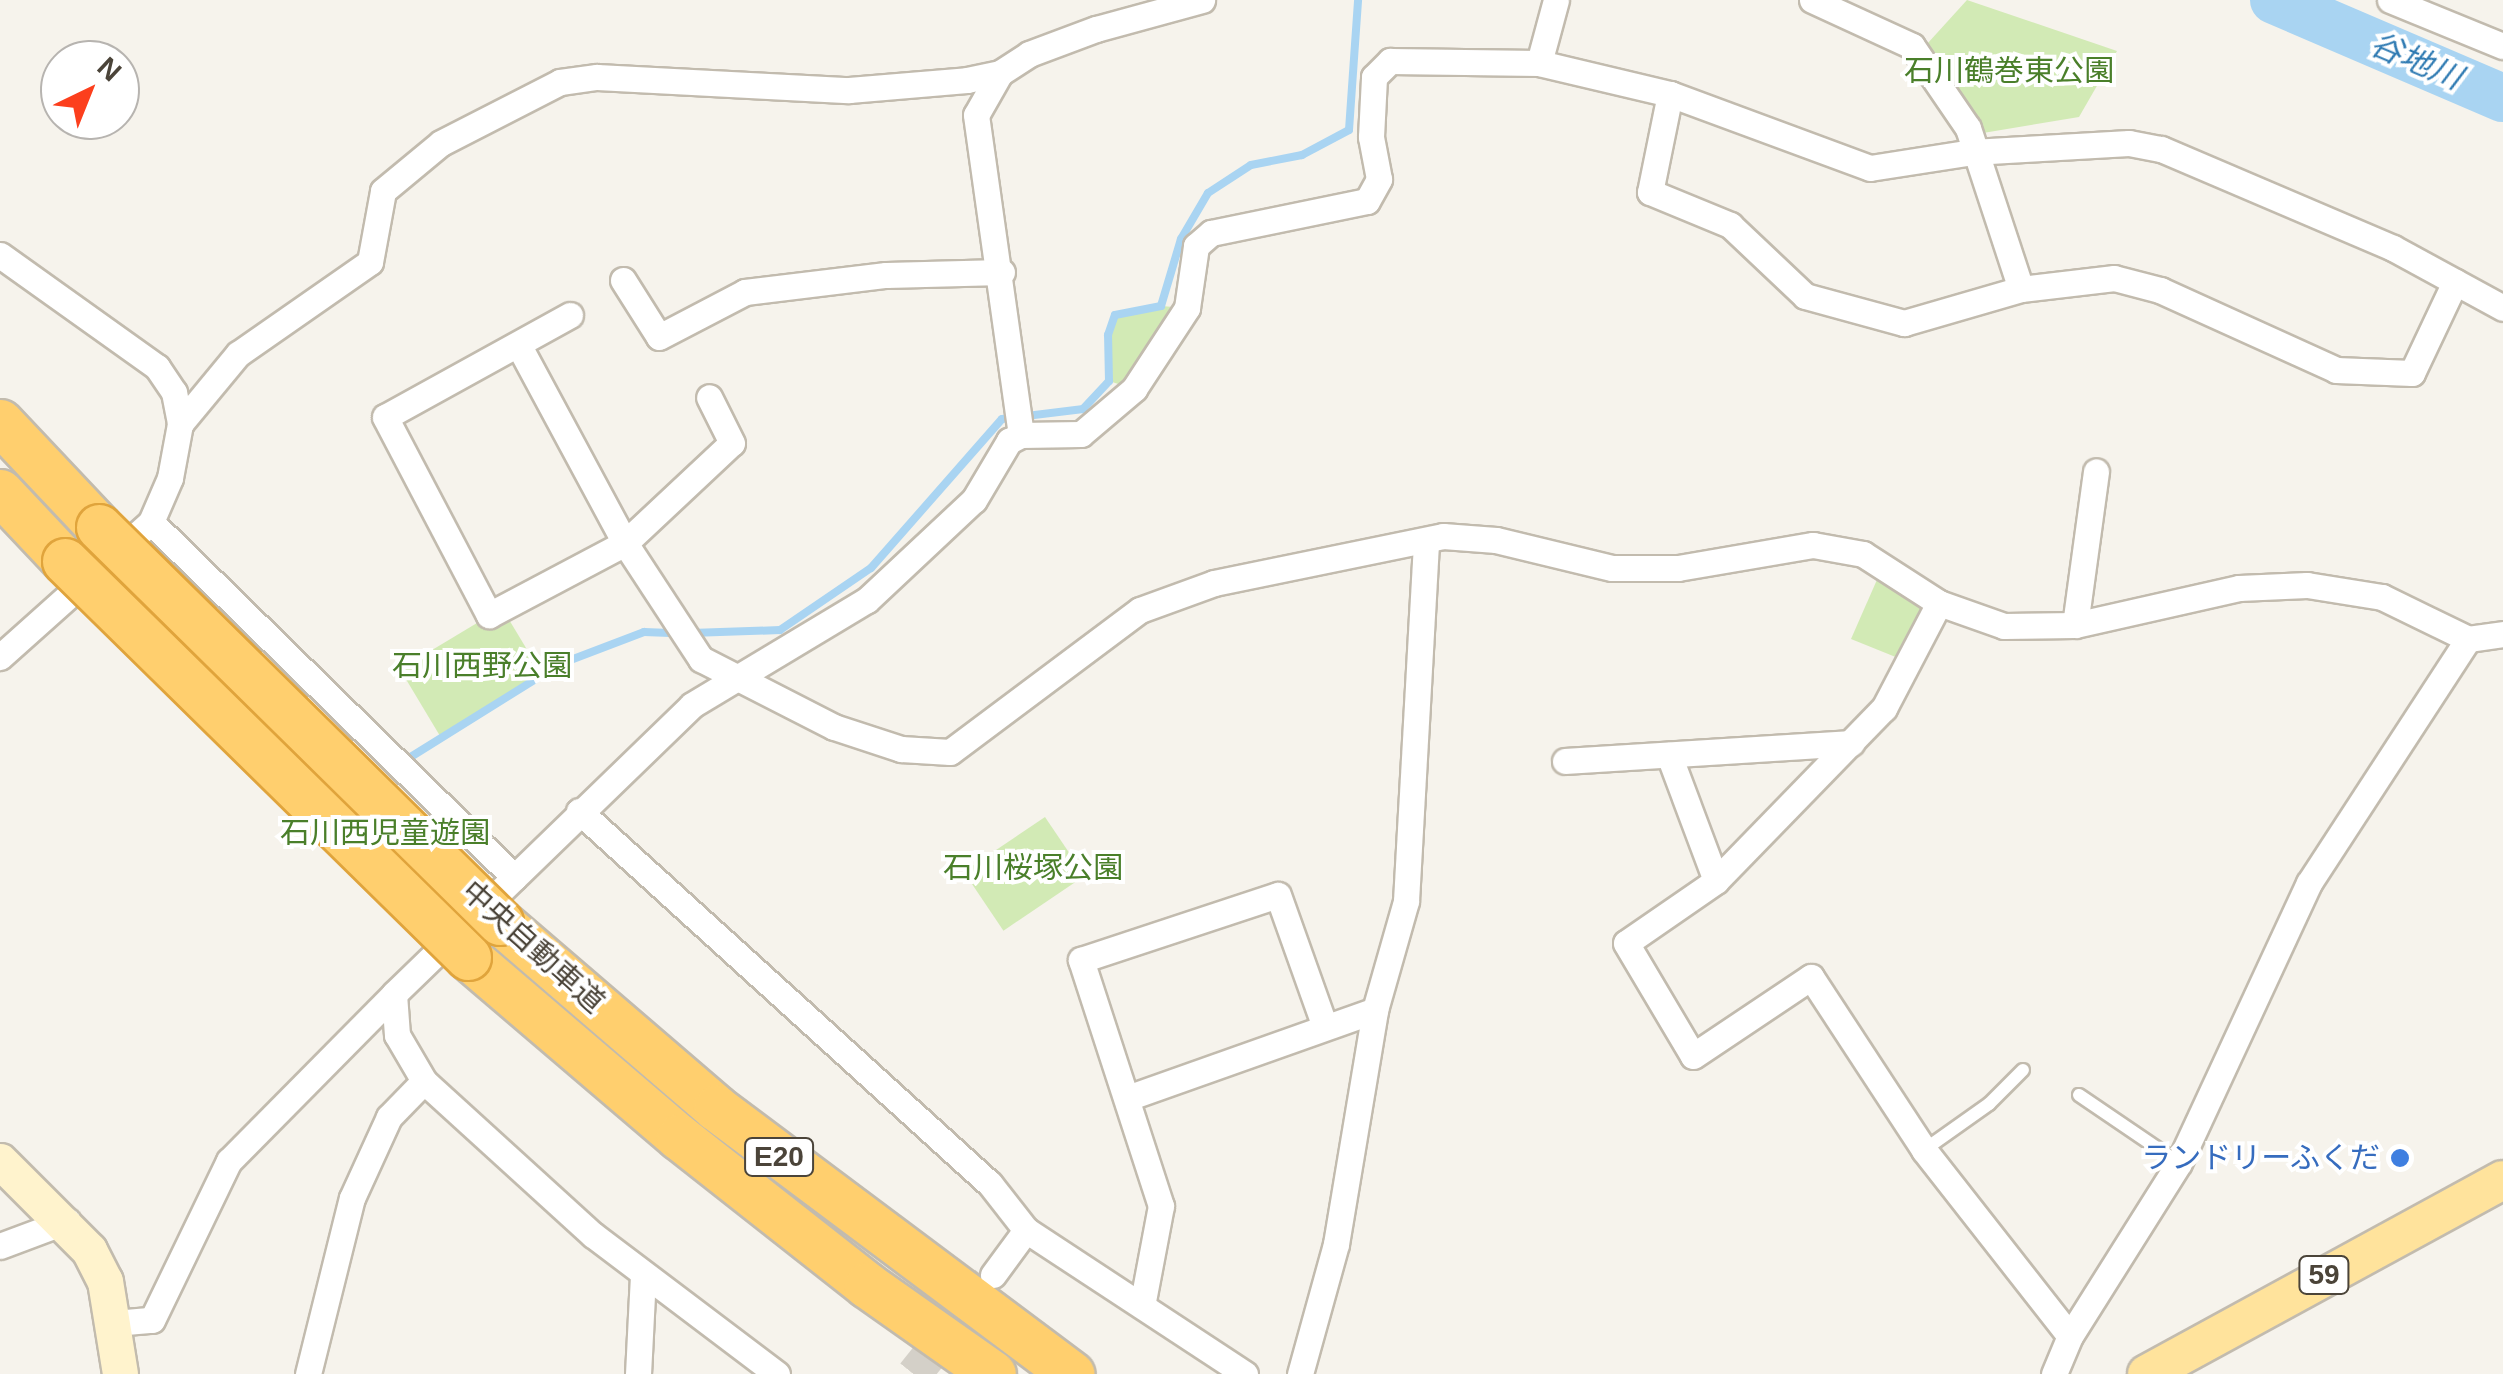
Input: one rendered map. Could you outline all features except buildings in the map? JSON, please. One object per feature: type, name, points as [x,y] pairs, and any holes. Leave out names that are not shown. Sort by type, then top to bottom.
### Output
[{"type":"highway","name":"中央自動車道","points":[[0,422],[100,527],[500,922],[716,1108],[1072,1374]]},
{"type":"highway","name":"中央自動車道","points":[[0,492],[65,561],[468,956],[679,1137],[867,1286],[993,1374]]},
{"type":"main road","name":"59","points":[[2147,1374],[2503,1180]]},
{"type":"street","points":[[180,424],[238,354],[370,262],[383,190],[441,143],[560,82],[597,77],[849,90],[1000,73],[1030,54],[1096,29],[1202,0]]},
{"type":"street","points":[[1539,62],[1556,0]]},
{"type":"street","points":[[1812,0],[1912,46],[1968,128],[1972,152],[2021,288]]},
{"type":"street","points":[[2390,0],[2503,46]]},
{"type":"street","points":[[114,1323],[152,1320],[229,1161],[394,994],[692,705],[867,600],[974,500],[1010,441],[1021,430],[1081,434],[1134,389],[1187,308],[1196,246],[1211,233],[1366,201],[1379,179],[1370,137],[1374,77],[1390,62],[1539,62],[1670,94],[1870,168],[1972,152],[2129,143],[2161,149],[2393,248],[2503,308]]},
{"type":"street","points":[[1000,73],[976,114],[1002,272],[1021,430]]},
{"type":"street","points":[[1670,94],[1650,192],[1730,225],[1805,296],[1904,323],[2021,288],[2114,278],[2160,290],[2336,370],[2412,373],[2455,282]]},
{"type":"street","points":[[0,254],[157,367],[174,392],[180,424],[170,478],[151,522],[0,657]]},
{"type":"street","points":[[623,280],[659,337],[745,292],[886,276],[1002,272]]},
{"type":"street","points":[[570,315],[385,417],[489,615],[625,542],[732,443],[709,396]]},
{"type":"street","points":[[519,346],[625,542],[691,647],[737,680],[851,733],[900,748],[950,752],[1140,610],[1214,584],[1426,541],[1496,540],[1612,568],[1678,568],[1813,545],[1863,554],[1939,603],[2004,626],[2075,625],[2239,588],[2307,585],[2382,596],[2468,638],[2503,634]]},
{"type":"street","points":[[2075,625],[2096,471]]},
{"type":"street","points":[[151,522],[514,877]]},
{"type":"street","points":[[1300,1374],[1336,1244],[1375,1010],[1406,901],[1426,541]]},
{"type":"street","points":[[1939,603],[1884,708],[1716,881],[1626,942],[1693,1056],[1811,977],[1924,1150],[2070,1336]]},
{"type":"street","points":[[2054,1374],[2070,1336],[2178,1163],[2310,883],[2468,638]]},
{"type":"street","points":[[1565,761],[1851,743]]},
{"type":"street","points":[[1670,756],[1716,881]]},
{"type":"street","points":[[579,812],[990,1184],[1026,1230],[1144,1301],[1245,1374]]},
{"type":"street","points":[[1144,1301],[1161,1206],[1081,960],[1278,895],[1325,1027]]},
{"type":"street","points":[[394,994],[397,1035],[424,1080],[643,1275],[777,1374]]},
{"type":"street","points":[[1127,1098],[1375,1010]]},
{"type":"street","points":[[308,1374],[352,1198],[389,1117],[424,1080]]},
{"type":"street","points":[[0,1162],[67,1221],[106,1281],[120,1374]]},
{"type":"street","points":[[0,1246],[67,1221]]},
{"type":"street","points":[[992,1275],[1026,1230]]},
{"type":"street","points":[[638,1374],[643,1275]]},
{"type":"lane","points":[[1924,1150],[1989,1104],[2023,1070]]},
{"type":"lane","points":[[2079,1095],[2178,1163]]},
{"type":"green space","name":"石川鶴巻東公園","points":[[1967,0],[2117,51],[2079,117],[1983,133],[1927,44]]},
{"type":"green space","points":[[1161,306],[1187,308],[1134,389],[1109,381],[1108,335],[1115,315]]},
{"type":"green space","points":[[1883,566],[1939,603],[1908,662],[1851,639]]},
{"type":"green space","name":"石川西野公園","points":[[502,608],[542,675],[440,736],[400,669]]},
{"type":"green space","name":"石川桜塚公園","points":[[1045,817],[1085,876],[1003,931],[964,872]]},
{"type":"waterway","points":[[691,633],[780,630],[871,568],[1002,419],[1083,409],[1109,381],[1108,335],[1115,315],[1161,306],[1181,239],[1208,193],[1251,165],[1302,155],[1349,130],[1358,0]]},
{"type":"waterway","name":"谷地川","points":[[2274,0],[2503,98]]},
{"type":"waterway","points":[[409,758],[560,664],[644,632],[677,633]]},
{"type":"tunnel","points":[[914,1374],[989,1280]]},
{"type":"place","name":"ランドリーふくだ","points":[[2400,1158]]},
{"type":"park label","name":"石川西児童遊園","points":[[385,833]]}]
